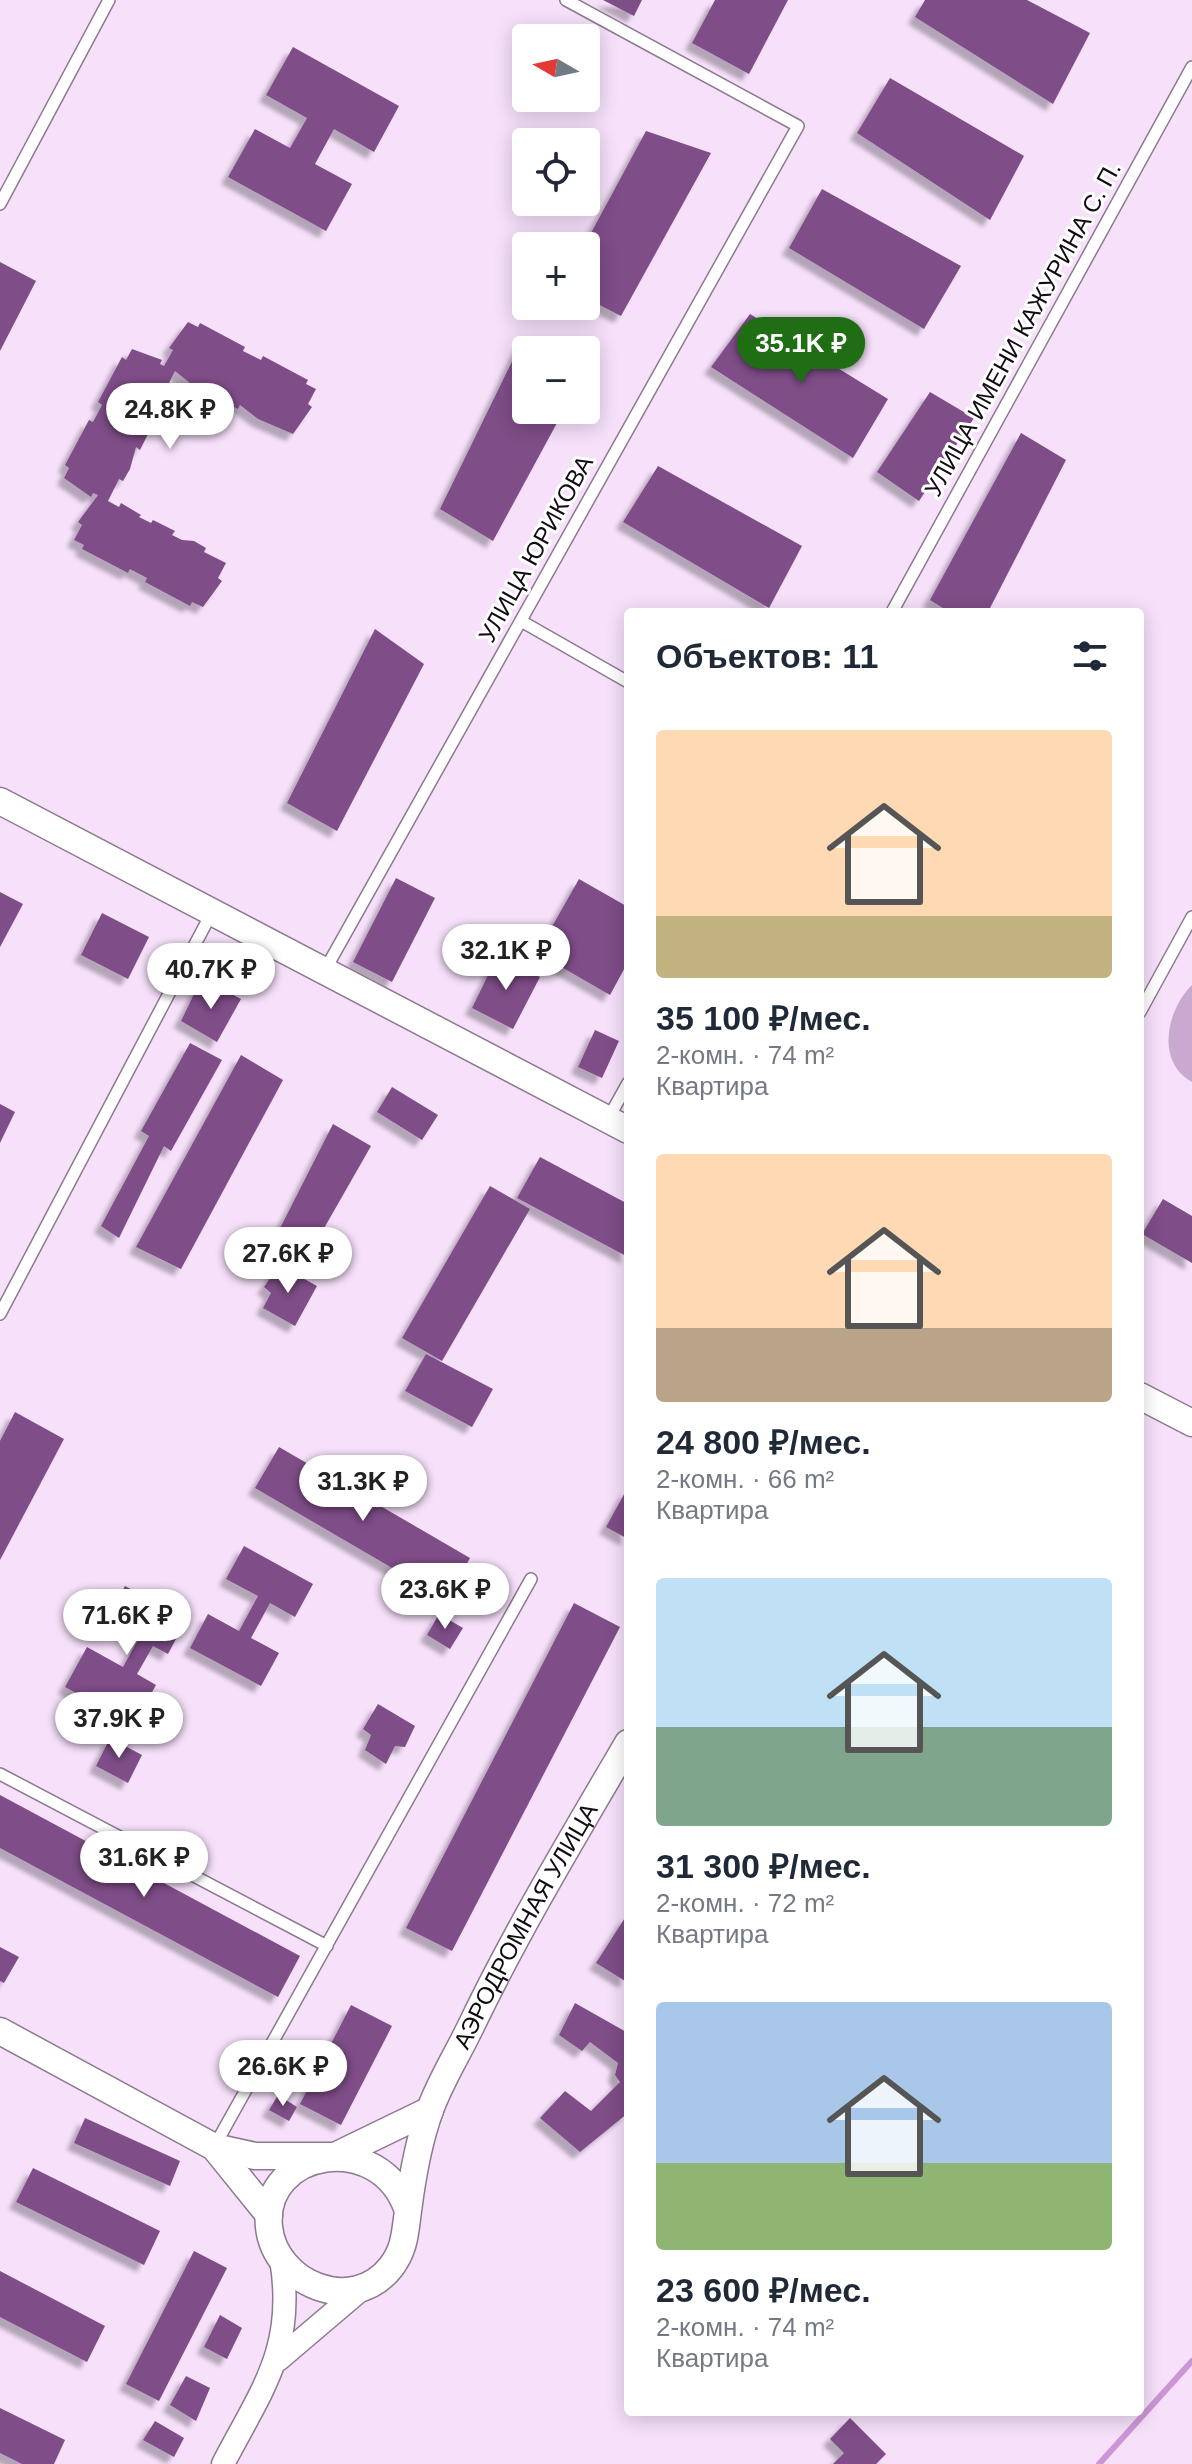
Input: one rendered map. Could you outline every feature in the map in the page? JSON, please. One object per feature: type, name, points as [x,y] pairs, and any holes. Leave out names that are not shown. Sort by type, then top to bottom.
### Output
[{"type":"street","points":[[0,801],[211,914],[618,1124]]},
{"type":"street","points":[[1144,1398],[1192,1423]]},
{"type":"street","name":"АЭРОДРОМНАЯ УЛИЦА","points":[[408,2211],[430,2110],[508,1949],[624,1750]]},
{"type":"street","points":[[0,2031],[214,2147],[255,2156],[335,2156],[362,2160],[387,2176],[400,2191],[408,2211],[402,2249],[389,2271],[365,2286],[278,2360]]},
{"type":"street","points":[[223,2464],[278,2360],[285,2318],[281,2259],[269,2229],[269,2215],[275,2195],[290,2175],[430,2110]]},
{"type":"street","points":[[214,2147],[269,2215]]},
{"type":"street","points":[[281,2259],[297,2277],[320,2289],[344,2291],[365,2286]]},
{"type":"lane","points":[[0,204],[109,0]]},
{"type":"lane","name":"УЛИЦА ЮРИКОВА","points":[[324,972],[798,126],[566,0]]},
{"type":"lane","name":"УЛИЦА ИМЕНИ КАЖУРИНА С. П.","points":[[894,608],[1192,67]]},
{"type":"lane","points":[[521,621],[624,680]]},
{"type":"lane","points":[[0,1314],[211,914]]},
{"type":"lane","points":[[1144,1005],[1192,917]]},
{"type":"lane","points":[[618,1124],[624,1099]]},
{"type":"lane","points":[[214,2147],[531,1579]]},
{"type":"lane","points":[[0,1774],[327,1946]]},
{"type":"shaded area","points":[[1192,985],[1192,1082],[1180,1073],[1173,1062],[1169,1035],[1176,1007]]},
{"type":"building","points":[[603,0],[642,0],[634,16]]},
{"type":"building","points":[[715,0],[788,0],[749,74],[692,43]]},
{"type":"building","points":[[925,0],[1027,0],[1090,33],[1053,104],[915,17]]},
{"type":"building","points":[[293,47],[399,106],[374,152],[334,129],[315,164],[352,184],[326,231],[228,177],[255,129],[290,148],[307,118],[266,95]]},
{"type":"building","points":[[890,78],[1024,156],[990,220],[857,133]]},
{"type":"building","points":[[646,131],[711,153],[621,316],[600,305],[600,232],[592,232]]},
{"type":"building","points":[[822,189],[961,266],[924,329],[789,248]]},
{"type":"building","points":[[0,262],[36,281],[0,351]]},
{"type":"building","points":[[750,314],[888,399],[853,458],[711,367]]},
{"type":"building","points":[[188,322],[198,327],[200,323],[245,347],[243,351],[261,360],[263,356],[308,380],[306,384],[316,389],[308,404],[312,407],[293,434],[258,419],[240,405],[238,409],[216,398],[218,394],[207,388],[206,391],[196,388],[175,371],[164,393],[169,395],[147,425],[151,428],[140,450],[136,447],[123,481],[119,479],[108,501],[119,507],[121,503],[141,515],[139,517],[175,531],[172,535],[194,541],[206,548],[204,552],[226,563],[218,578],[222,581],[203,607],[192,602],[190,606],[145,582],[147,578],[130,569],[128,573],[82,549],[84,545],[74,540],[82,525],[78,522],[98,495],[93,493],[91,497],[64,478],[69,468],[65,465],[89,420],[93,422],[102,405],[98,402],[122,357],[126,360],[132,349],[162,360],[160,364],[164,366],[173,350],[169,348]]},
{"type":"building","points":[[512,361],[512,424],[556,424],[493,541],[440,509]]},
{"type":"building","points":[[930,392],[974,418],[919,501],[877,472]]},
{"type":"building","points":[[1021,433],[1066,460],[990,608],[943,608],[930,600]]},
{"type":"building","points":[[658,466],[802,546],[769,608],[623,522]]},
{"type":"building","points":[[375,629],[424,664],[337,831],[287,803]]},
{"type":"building","points":[[396,878],[435,898],[392,982],[353,962]]},
{"type":"building","points":[[579,879],[624,905],[624,969],[610,995],[537,953]]},
{"type":"building","points":[[0,892],[23,904],[0,947]]},
{"type":"building","points":[[102,913],[149,937],[128,979],[81,955]]},
{"type":"building","points":[[498,955],[540,977],[513,1029],[472,1008]]},
{"type":"building","points":[[213,984],[241,999],[217,1042],[181,1021],[197,988]]},
{"type":"building","points":[[595,1030],[619,1041],[602,1078],[578,1067]]},
{"type":"building","points":[[190,1043],[222,1060],[171,1151],[164,1146],[119,1238],[101,1226],[149,1136],[141,1131]]},
{"type":"building","points":[[241,1055],[283,1080],[181,1269],[136,1247]]},
{"type":"building","points":[[392,1087],[438,1115],[422,1140],[377,1112]]},
{"type":"building","points":[[0,1104],[15,1112],[0,1143]]},
{"type":"building","points":[[333,1124],[371,1146],[303,1265],[270,1248]]},
{"type":"building","points":[[540,1157],[624,1202],[624,1255],[517,1198]]},
{"type":"building","points":[[490,1186],[530,1209],[442,1361],[402,1338]]},
{"type":"building","points":[[1163,1199],[1192,1216],[1192,1263],[1144,1235]]},
{"type":"building","points":[[279,1265],[317,1286],[295,1326],[263,1308],[271,1293],[264,1287]]},
{"type":"building","points":[[426,1354],[493,1389],[472,1427],[405,1391]]},
{"type":"building","points":[[15,1412],[64,1439],[0,1560],[0,1441]]},
{"type":"building","points":[[279,1447],[470,1558],[447,1600],[255,1488]]},
{"type":"building","points":[[624,1494],[624,1537],[606,1527]]},
{"type":"building","points":[[244,1546],[313,1584],[295,1617],[270,1603],[251,1638],[279,1653],[261,1686],[190,1648],[208,1614],[239,1631],[258,1596],[226,1579]]},
{"type":"building","points":[[125,1586],[186,1620],[168,1654],[153,1646],[137,1674],[156,1685],[134,1725],[65,1687],[87,1647],[123,1667],[139,1638],[106,1620]]},
{"type":"building","points":[[574,1603],[620,1627],[452,1951],[406,1928]]},
{"type":"building","points":[[439,1614],[463,1628],[450,1649],[427,1635]]},
{"type":"building","points":[[378,1704],[415,1726],[405,1747],[395,1746],[386,1764],[365,1750],[371,1735],[363,1729]]},
{"type":"building","points":[[110,1738],[142,1755],[128,1783],[96,1766]]},
{"type":"building","points":[[0,1795],[300,1956],[278,1997],[0,1848]]},
{"type":"building","points":[[624,1919],[624,1980],[596,1963]]},
{"type":"building","points":[[0,1947],[19,1957],[4,1983],[0,1981]]},
{"type":"building","points":[[575,2003],[624,2031],[624,2116],[580,2152],[540,2118],[565,2091],[591,2111],[620,2082],[615,2075],[618,2063],[590,2042],[582,2051],[559,2035]]},
{"type":"building","points":[[351,2005],[392,2026],[341,2125],[300,2104]]},
{"type":"building","points":[[278,2095],[297,2107],[289,2121],[269,2110]]},
{"type":"building","points":[[85,2118],[180,2161],[170,2186],[74,2143]]},
{"type":"building","points":[[33,2168],[160,2231],[144,2265],[16,2202]]},
{"type":"building","points":[[194,2251],[227,2268],[159,2401],[126,2384]]},
{"type":"building","points":[[0,2271],[105,2326],[87,2362],[0,2317]]},
{"type":"building","points":[[220,2315],[242,2328],[227,2359],[204,2347]]},
{"type":"building","points":[[186,2376],[210,2388],[196,2421],[170,2405]]},
{"type":"building","points":[[0,2408],[65,2440],[54,2464],[22,2464],[0,2453]]},
{"type":"building","points":[[850,2418],[886,2454],[876,2464],[833,2464],[844,2453],[830,2439]]},
{"type":"building","points":[[155,2421],[184,2438],[174,2457],[143,2440]]},
{"type":"waterway","points":[[1144,2414],[1192,2361]]},
{"type":"waterway","points":[[1099,2464],[1142,2416]]}]
